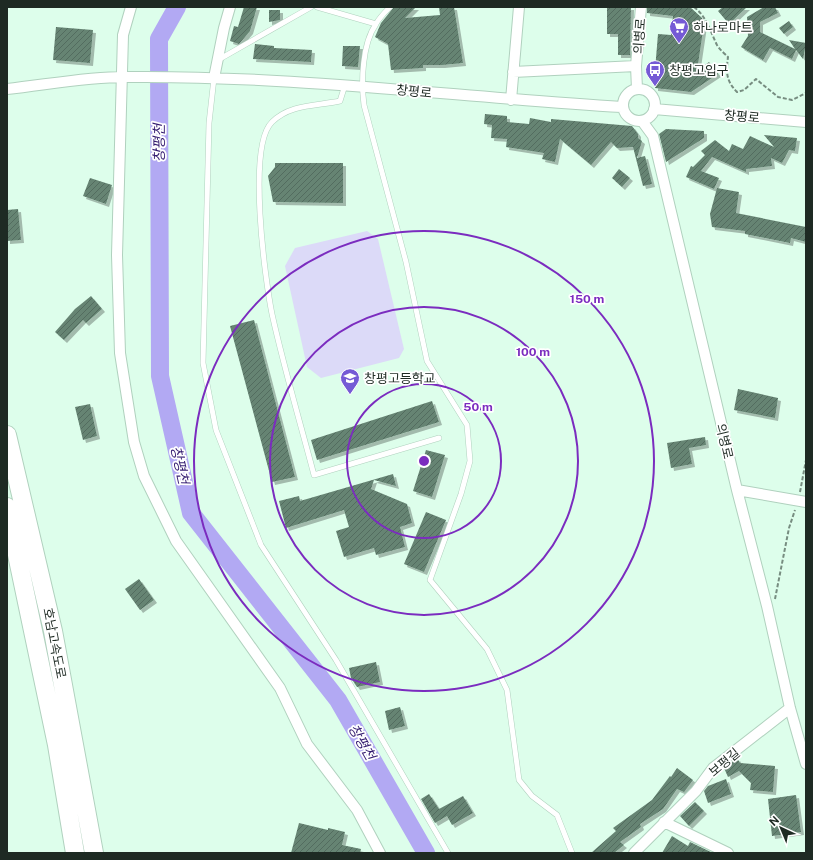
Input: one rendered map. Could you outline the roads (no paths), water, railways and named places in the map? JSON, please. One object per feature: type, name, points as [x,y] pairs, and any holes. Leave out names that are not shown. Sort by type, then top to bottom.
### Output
[{"type":"highway","name":"호남고속도로","points":[[7,435],[53,631],[94,853]]},
{"type":"highway","name":"호남고속도로","points":[[7,508],[57,745],[75,853]]},
{"type":"street","points":[[131,7],[123,35],[117,255],[120,353],[134,442],[144,476],[176,541],[280,688],[307,744],[357,810],[380,853]]},
{"type":"street","points":[[210,78],[217,61],[230,7]]},
{"type":"street","points":[[511,100],[519,7]]},
{"type":"street","name":"의병로","points":[[637,89],[636,66],[641,7]]},
{"type":"street","points":[[513,72],[636,66]]},
{"type":"street","name":"창평로","points":[[7,89],[123,77],[210,78],[362,86],[511,100],[622,107]]},
{"type":"street","points":[[637,89],[649,92],[655,101],[651,116],[642,121],[630,120],[626,116],[622,107],[625,95],[637,89]]},
{"type":"street","name":"창평로","points":[[654,109],[806,122]]},
{"type":"street","name":"의병로","points":[[642,121],[653,136],[737,490],[767,606],[790,708],[806,764]]},
{"type":"street","points":[[737,490],[802,501]]},
{"type":"street","name":"보평길","points":[[634,853],[696,791],[713,768],[790,708]]},
{"type":"street","points":[[664,822],[728,853]]},
{"type":"lane","points":[[217,61],[311,7]]},
{"type":"lane","points":[[317,7],[376,24]]},
{"type":"lane","points":[[390,7],[376,24],[368,41],[362,86],[364,105],[406,262],[427,361],[467,425],[470,462],[461,494],[430,580],[487,649],[507,690],[519,780],[532,796],[557,815],[572,853]]},
{"type":"lane","points":[[210,78],[203,363],[216,430],[261,545],[336,660],[448,853]]},
{"type":"lane","points":[[346,85],[340,101],[299,107],[282,113],[270,123],[264,134],[259,159],[259,212],[272,314],[314,475],[439,438]]},
{"type":"waterway","name":"창평천","points":[[177,7],[159,39],[160,376],[191,513],[338,700],[426,853]]},
{"type":"place","name":"하나로마트","points":[[679,44]]},
{"type":"place","name":"창평고입구","points":[[655,87]]},
{"type":"place","name":"창평고등학교","points":[[350,395]]}]
